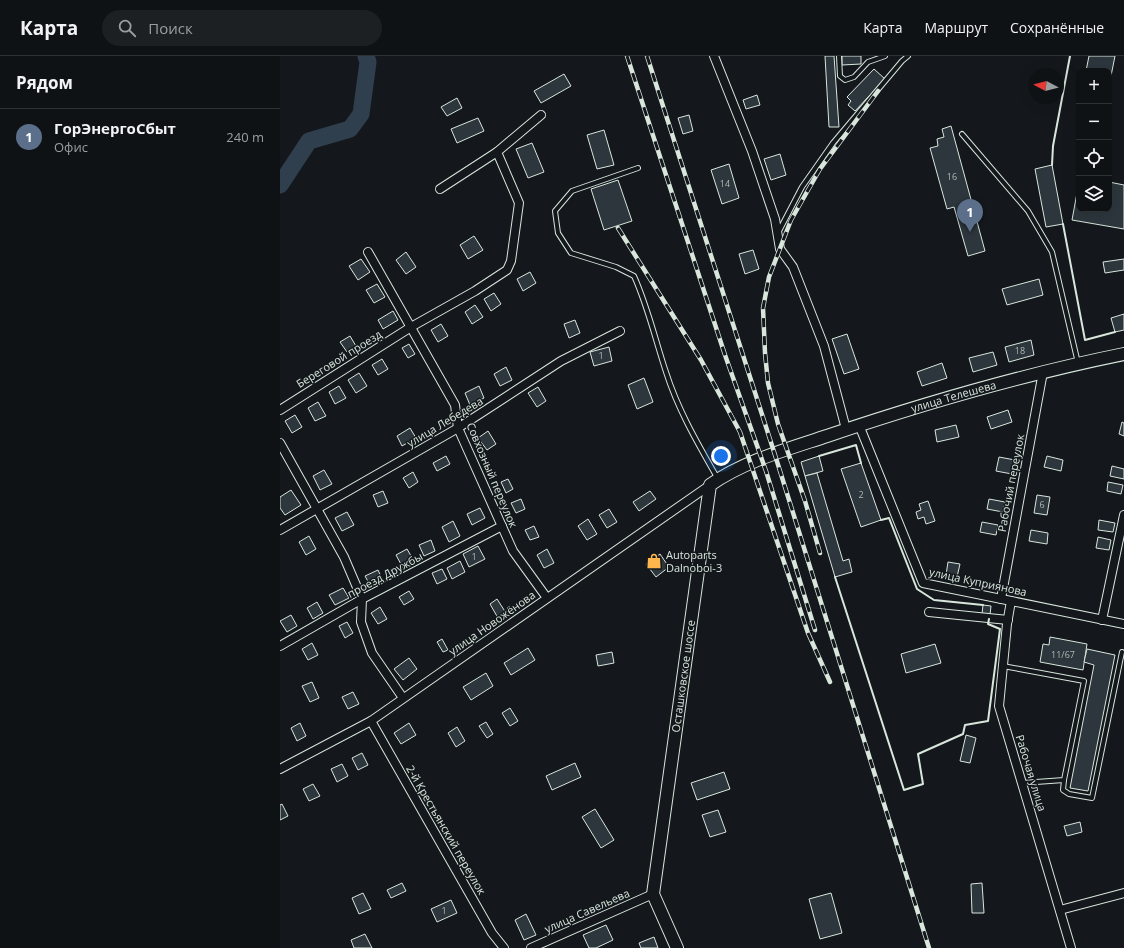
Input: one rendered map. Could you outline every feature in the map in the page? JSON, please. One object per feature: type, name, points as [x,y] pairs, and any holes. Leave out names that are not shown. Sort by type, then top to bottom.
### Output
[{"type":"street","points":[[714,56],[752,151],[775,219],[780,249],[793,267],[824,346],[846,429]]},
{"type":"street","points":[[440,189],[497,152],[541,115]]},
{"type":"street","name":"Береговой проезд","points":[[280,410],[411,327],[475,291],[507,270],[511,261],[519,203],[497,152]]},
{"type":"street","name":"Совхозный переулок","points":[[368,252],[455,405],[458,428],[513,551],[547,598]]},
{"type":"street","name":"улица Лебедева","points":[[280,530],[458,428],[560,361],[620,331]]},
{"type":"street","name":"улица Телешева","points":[[714,482],[755,462],[846,429],[1043,372],[1124,354]]},
{"type":"street","name":"Рабочий переулок","points":[[1001,599],[1043,372]]},
{"type":"street","name":"улица Куприянова","points":[[859,425],[922,583],[1124,624]]},
{"type":"street","points":[[280,443],[344,558],[362,599],[361,622],[372,653],[403,698]]},
{"type":"street","name":"улица Новожёнова","points":[[280,769],[371,721],[714,482]]},
{"type":"street","name":"Осташковское шоссе","points":[[653,894],[714,482]]},
{"type":"street","points":[[1102,620],[1124,515]]},
{"type":"street","name":"проезд Дружбы","points":[[280,646],[362,599],[502,526]]},
{"type":"street","name":"Рабочая улица","points":[[1011,601],[999,706],[1071,948]]},
{"type":"street","points":[[929,612],[1008,620]]},
{"type":"street","name":"2-й Крестьянский переулок","points":[[371,721],[492,933],[504,948]]},
{"type":"street","points":[[1060,910],[1124,892]]},
{"type":"street","points":[[653,894],[677,948]]},
{"type":"street","name":"улица Савельева","points":[[531,948],[653,894]]},
{"type":"lane","points":[[839,56],[840,76],[845,80],[854,77],[868,62],[885,56]]},
{"type":"lane","points":[[867,56],[868,62]]},
{"type":"lane","points":[[777,234],[802,187],[833,143],[902,61],[908,56]]},
{"type":"lane","points":[[962,134],[1028,212],[1052,252],[1079,363]]},
{"type":"lane","points":[[638,168],[572,191],[555,211],[558,232],[571,252],[616,267],[634,276],[645,299],[666,372],[688,428],[714,482]]},
{"type":"lane","points":[[1003,666],[1084,681],[1063,790],[1069,794],[1092,798],[1122,652]]},
{"type":"lane","points":[[1022,783],[1064,780]]},
{"type":"building","points":[[825,56],[834,56],[839,127],[829,127]]},
{"type":"building","points":[[842,56],[861,56],[861,64],[842,65]]},
{"type":"building","points":[[1089,56],[1115,56],[1112,71],[1112,68],[1087,68]]},
{"type":"building","points":[[874,69],[885,79],[855,111],[848,105],[851,101],[847,97]]},
{"type":"building","points":[[564,74],[571,86],[541,103],[534,91]]},
{"type":"building","points":[[757,95],[760,105],[746,109],[743,100]]},
{"type":"building","points":[[457,98],[462,108],[447,116],[441,107]]},
{"type":"building","points":[[689,115],[693,131],[683,134],[678,118]]},
{"type":"building","points":[[478,118],[484,131],[457,143],[451,129]]},
{"type":"building","points":[[951,126],[985,251],[968,256],[954,207],[947,209],[930,148],[938,146],[937,139],[944,137],[942,129]]},
{"type":"building","points":[[604,130],[614,165],[597,169],[587,135]]},
{"type":"building","points":[[532,143],[544,172],[528,178],[516,149]]},
{"type":"building","points":[[780,154],[786,175],[771,180],[764,159]]},
{"type":"building","points":[[729,164],[739,198],[722,204],[711,170]]},
{"type":"building","points":[[1052,165],[1063,224],[1046,227],[1035,169]]},
{"type":"building","points":[[618,180],[632,221],[604,230],[591,189]]},
{"type":"building","points":[[1112,183],[1124,185],[1124,229],[1072,220],[1076,198],[1076,212],[1112,212]]},
{"type":"building","points":[[474,236],[483,250],[468,259],[460,245]]},
{"type":"building","points":[[753,250],[759,269],[745,274],[739,254]]},
{"type":"building","points":[[406,252],[416,267],[406,274],[396,260]]},
{"type":"building","points":[[361,259],[370,272],[358,280],[349,266]]},
{"type":"building","points":[[1124,259],[1124,270],[1105,273],[1103,262]]},
{"type":"building","points":[[530,272],[536,283],[523,291],[517,279]]},
{"type":"building","points":[[1039,279],[1043,295],[1007,305],[1002,289]]},
{"type":"building","points":[[377,284],[385,297],[374,303],[366,290]]},
{"type":"building","points":[[494,293],[501,304],[491,311],[484,299]]},
{"type":"building","points":[[475,305],[483,317],[472,324],[465,312]]},
{"type":"building","points":[[393,311],[398,320],[383,329],[378,320]]},
{"type":"building","points":[[1124,314],[1124,330],[1115,332],[1111,318]]},
{"type":"building","points":[[575,320],[580,333],[569,338],[564,324]]},
{"type":"building","points":[[441,324],[448,336],[438,342],[431,330]]},
{"type":"building","points":[[847,334],[859,369],[844,374],[832,339]]},
{"type":"building","points":[[350,336],[356,346],[347,352],[340,342]]},
{"type":"building","points":[[1031,340],[1034,355],[1009,362],[1005,347]]},
{"type":"building","points":[[409,344],[415,354],[408,358],[402,348]]},
{"type":"building","points":[[609,347],[612,361],[594,366],[590,352]]},
{"type":"building","points":[[993,352],[997,365],[973,372],[969,358]]},
{"type":"building","points":[[382,359],[388,369],[378,375],[372,365]]},
{"type":"building","points":[[942,363],[947,378],[922,386],[917,372]]},
{"type":"building","points":[[506,367],[512,380],[500,386],[494,374]]},
{"type":"building","points":[[359,373],[367,386],[356,393],[348,380]]},
{"type":"building","points":[[644,378],[653,402],[637,409],[628,385]]},
{"type":"building","points":[[339,386],[346,398],[335,404],[329,392]]},
{"type":"building","points":[[479,386],[484,398],[470,405],[465,393]]},
{"type":"building","points":[[538,387],[546,401],[537,407],[528,393]]},
{"type":"building","points":[[318,402],[326,416],[315,421],[308,408]]},
{"type":"building","points":[[1008,410],[1012,422],[991,429],[987,417]]},
{"type":"building","points":[[295,415],[302,427],[292,433],[285,421]]},
{"type":"building","points":[[1122,422],[1124,423],[1124,436],[1119,434]]},
{"type":"building","points":[[956,425],[959,437],[937,442],[935,430]]},
{"type":"building","points":[[410,428],[416,438],[402,446],[397,436]]},
{"type":"building","points":[[488,431],[496,444],[487,450],[478,438]]},
{"type":"building","points":[[446,456],[450,464],[437,471],[433,463]]},
{"type":"building","points":[[819,456],[823,471],[805,476],[801,462]]},
{"type":"building","points":[[1047,456],[1063,460],[1061,471],[1044,467]]},
{"type":"building","points":[[999,457],[1015,460],[1012,474],[996,471]]},
{"type":"building","points":[[861,463],[881,520],[861,527],[841,469]]},
{"type":"building","points":[[1112,466],[1124,469],[1124,479],[1110,476]]},
{"type":"building","points":[[324,470],[332,484],[320,490],[313,476]]},
{"type":"building","points":[[413,472],[418,482],[409,488],[403,478]]},
{"type":"building","points":[[817,473],[843,561],[849,559],[852,572],[835,577],[805,476]]},
{"type":"building","points":[[508,479],[513,489],[506,493],[501,482]]},
{"type":"building","points":[[1108,482],[1123,485],[1121,494],[1107,491]]},
{"type":"building","points":[[291,490],[301,505],[285,515],[280,508],[280,497]]},
{"type":"building","points":[[383,491],[388,503],[378,507],[373,495]]},
{"type":"building","points":[[650,491],[656,499],[639,511],[633,502]]},
{"type":"building","points":[[1037,495],[1050,497],[1047,515],[1034,513]]},
{"type":"building","points":[[521,499],[525,509],[516,513],[511,503]]},
{"type":"building","points":[[989,499],[1005,502],[1003,512],[987,509]]},
{"type":"building","points":[[928,501],[935,521],[926,524],[924,517],[918,519],[916,512],[921,510],[919,504]]},
{"type":"building","points":[[480,508],[485,518],[472,525],[467,514]]},
{"type":"building","points":[[609,509],[617,522],[607,528],[599,515]]},
{"type":"building","points":[[347,512],[354,525],[342,531],[335,518]]},
{"type":"building","points":[[588,519],[597,534],[587,540],[578,526]]},
{"type":"building","points":[[1099,520],[1115,523],[1113,532],[1098,530]]},
{"type":"building","points":[[453,521],[460,536],[449,542],[442,527]]},
{"type":"building","points":[[982,522],[998,525],[996,535],[980,532]]},
{"type":"building","points":[[534,526],[539,537],[530,540],[525,530]]},
{"type":"building","points":[[1031,530],[1048,533],[1047,544],[1029,541]]},
{"type":"building","points":[[309,536],[316,549],[306,555],[299,542]]},
{"type":"building","points":[[1098,537],[1111,540],[1109,550],[1096,548]]},
{"type":"building","points":[[431,540],[435,551],[424,556],[419,545]]},
{"type":"building","points":[[478,546],[485,559],[469,567],[463,554]]},
{"type":"building","points":[[407,549],[414,561],[403,568],[396,555]]},
{"type":"building","points":[[547,549],[554,563],[544,568],[537,555]]},
{"type":"building","points":[[660,554],[669,567],[656,577],[646,564]]},
{"type":"building","points":[[460,561],[465,572],[452,579],[447,568]]},
{"type":"building","points":[[948,562],[960,564],[957,577],[946,575]]},
{"type":"building","points":[[442,569],[447,579],[437,584],[432,573]]},
{"type":"building","points":[[378,570],[383,581],[371,587],[365,576]]},
{"type":"building","points":[[343,588],[349,598],[335,605],[329,595]]},
{"type":"building","points":[[409,591],[414,599],[404,605],[399,597]]},
{"type":"building","points":[[497,599],[506,613],[498,618],[490,604]]},
{"type":"building","points":[[317,602],[323,613],[313,619],[307,608]]},
{"type":"building","points":[[983,605],[991,606],[990,615],[982,614]]},
{"type":"building","points":[[380,607],[387,619],[378,624],[371,613]]},
{"type":"building","points":[[291,615],[297,626],[287,632],[280,621]]},
{"type":"building","points":[[347,622],[353,633],[345,638],[339,626]]},
{"type":"building","points":[[1050,637],[1087,644],[1083,670],[1040,662],[1043,644],[1049,645]]},
{"type":"building","points":[[442,639],[448,650],[443,652],[437,642]]},
{"type":"building","points":[[312,643],[318,655],[308,660],[302,649]]},
{"type":"building","points":[[935,644],[941,663],[906,673],[901,654]]},
{"type":"building","points":[[528,648],[535,660],[511,675],[504,663]]},
{"type":"building","points":[[1087,649],[1115,655],[1088,791],[1070,788],[1094,665],[1084,662]]},
{"type":"building","points":[[612,652],[614,663],[598,666],[596,655]]},
{"type":"building","points":[[409,658],[417,669],[403,680],[394,669]]},
{"type":"building","points":[[486,673],[493,686],[471,700],[463,687]]},
{"type":"building","points":[[312,682],[319,698],[310,702],[302,686]]},
{"type":"building","points":[[353,692],[359,704],[348,709],[342,697]]},
{"type":"building","points":[[510,708],[518,721],[510,726],[502,713]]},
{"type":"building","points":[[486,722],[493,734],[487,738],[479,726]]},
{"type":"building","points":[[300,723],[306,736],[297,741],[291,728]]},
{"type":"building","points":[[409,723],[416,735],[401,744],[394,733]]},
{"type":"building","points":[[457,727],[465,741],[456,747],[448,733]]},
{"type":"building","points":[[966,735],[976,738],[970,763],[960,761]]},
{"type":"building","points":[[362,753],[368,765],[358,770],[352,758]]},
{"type":"building","points":[[575,763],[581,777],[552,790],[546,776]]},
{"type":"building","points":[[342,764],[348,776],[337,782],[331,769]]},
{"type":"building","points":[[724,772],[730,789],[697,800],[691,783]]},
{"type":"building","points":[[313,784],[320,796],[309,801],[303,789]]},
{"type":"building","points":[[282,804],[288,816],[280,820],[280,805]]},
{"type":"building","points":[[595,809],[614,840],[601,848],[582,817]]},
{"type":"building","points":[[718,810],[726,832],[710,837],[702,815]]},
{"type":"building","points":[[1080,822],[1082,832],[1067,836],[1064,826]]},
{"type":"building","points":[[402,883],[406,891],[391,898],[387,890]]},
{"type":"building","points":[[982,883],[984,913],[972,913],[971,884]]},
{"type":"building","points":[[363,893],[371,909],[359,914],[352,898]]},
{"type":"building","points":[[831,893],[842,933],[820,939],[809,899]]},
{"type":"building","points":[[451,900],[457,913],[437,922],[431,909]]},
{"type":"building","points":[[526,914],[536,935],[524,940],[515,920]]},
{"type":"building","points":[[606,925],[613,940],[596,948],[589,948],[583,935]]},
{"type":"building","points":[[365,934],[372,948],[354,948],[351,940]]},
{"type":"building","points":[[654,937],[658,948],[641,948],[639,943]]},
{"type":"waterway","points":[[280,185],[309,141],[350,129],[361,114],[368,62],[366,56]]},
{"type":"railway","points":[[627,56],[725,355],[766,471],[815,630]]},
{"type":"railway","points":[[647,56],[775,455],[929,948]]},
{"type":"railway","points":[[820,553],[805,501],[778,424],[768,383],[763,308],[769,277],[791,220],[820,169],[878,91]]},
{"type":"railway","points":[[618,228],[701,360],[740,432],[808,633],[830,682]]},
{"type":"wall","points":[[1052,165],[1053,146],[1070,56]]},
{"type":"wall","points":[[1063,224],[1085,340],[1115,332]]},
{"type":"wall","points":[[819,456],[856,445],[861,463]]},
{"type":"wall","points":[[881,520],[889,518],[917,589],[934,600],[983,605]]},
{"type":"wall","points":[[835,577],[904,790],[923,784],[918,754],[963,734],[965,725],[988,721],[1000,629],[988,624],[989,619]]},
{"type":"place","name":"ГорЭнергоСбыт","points":[[970,232]]},
{"type":"place","name":"Autoparts Dalnoboi-3","points":[[654,561]]}]
